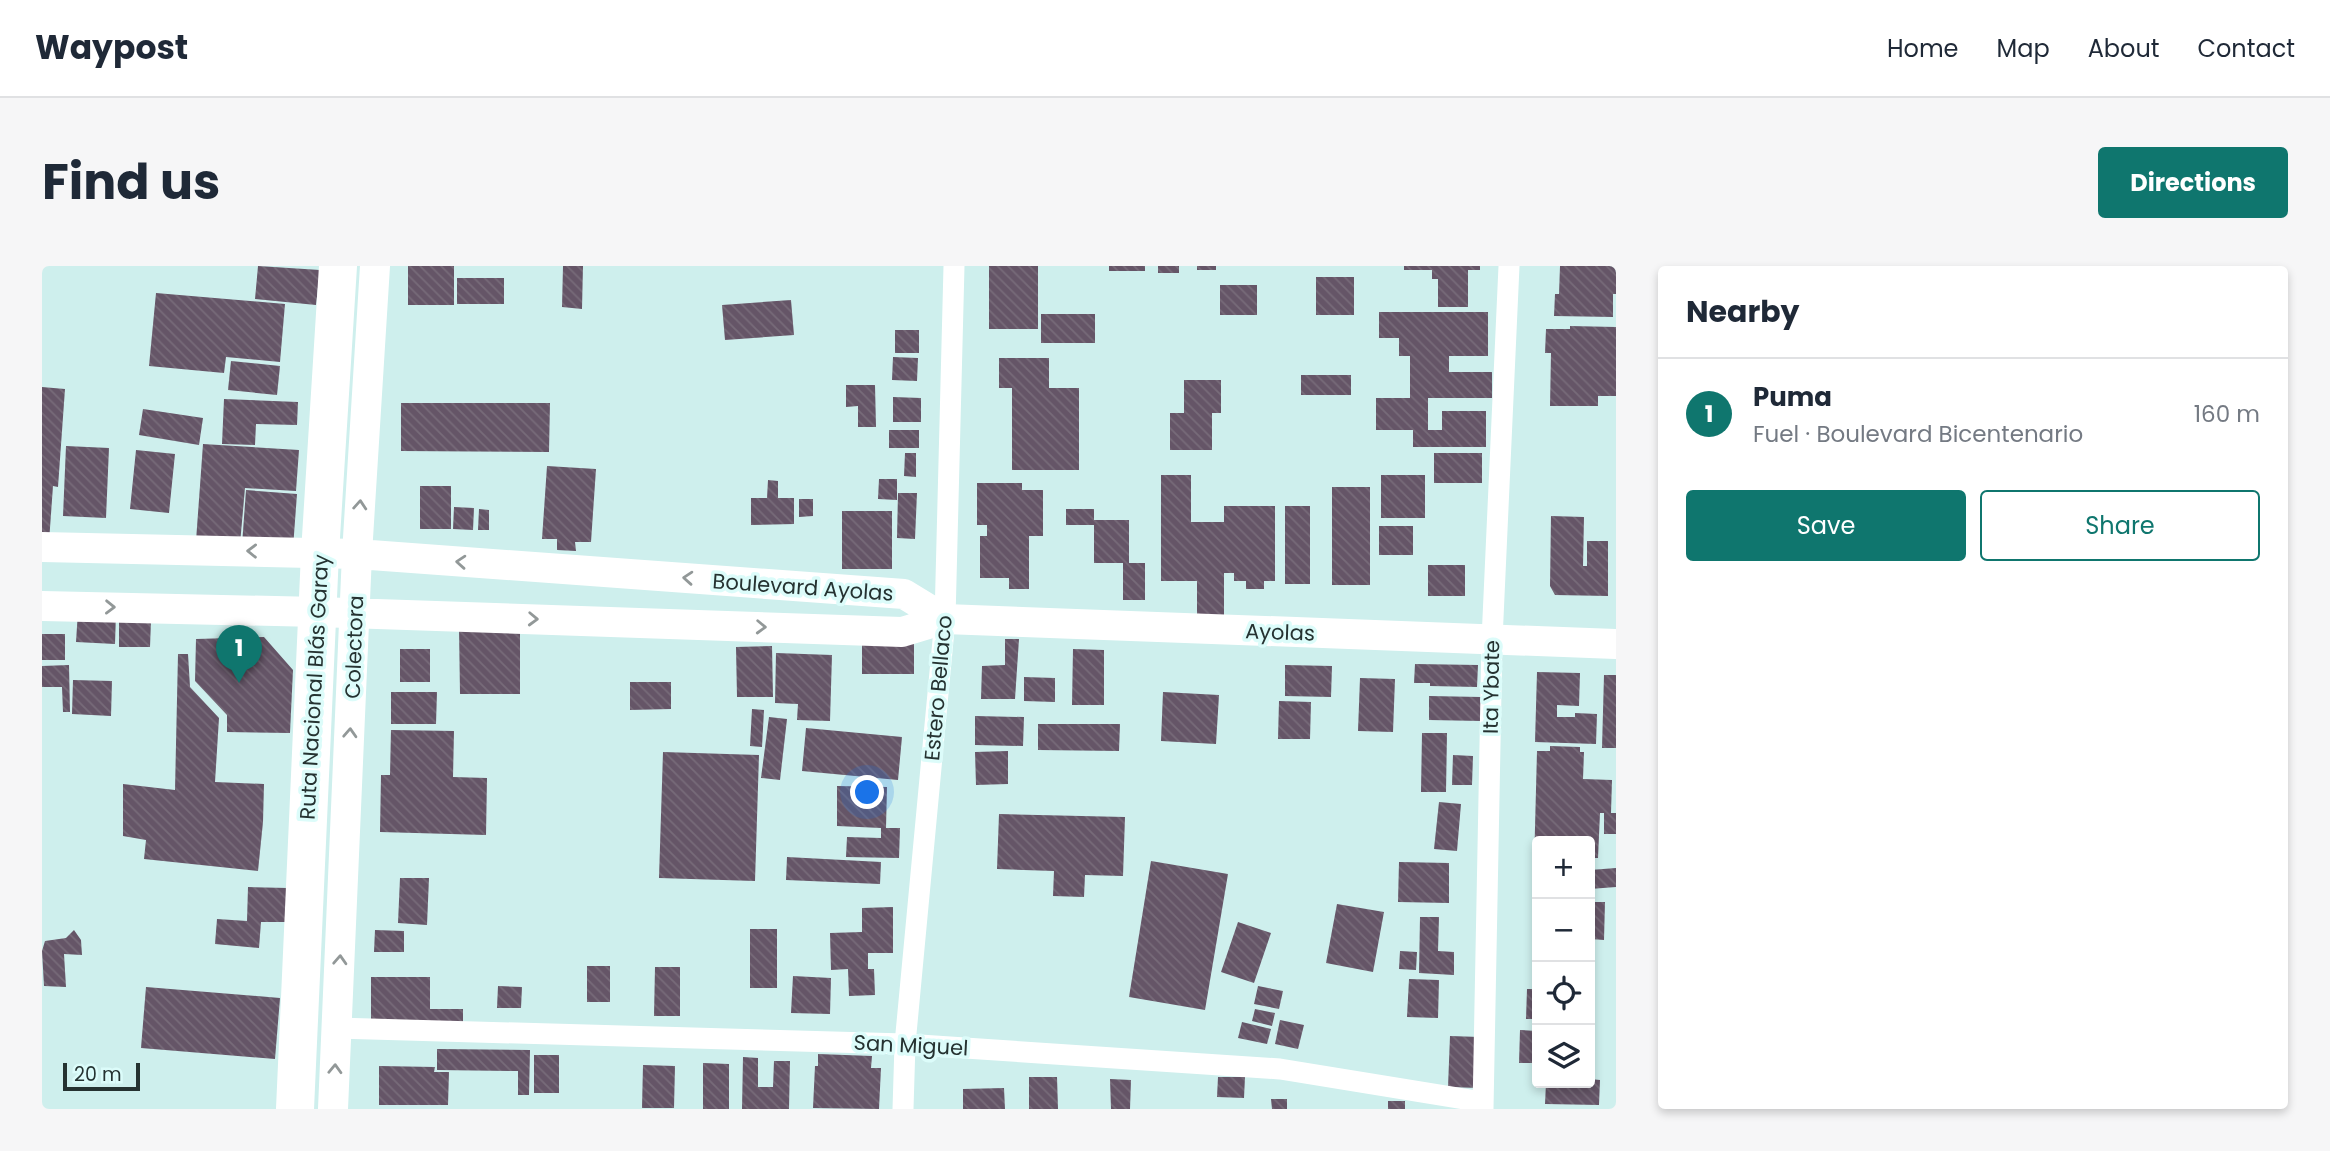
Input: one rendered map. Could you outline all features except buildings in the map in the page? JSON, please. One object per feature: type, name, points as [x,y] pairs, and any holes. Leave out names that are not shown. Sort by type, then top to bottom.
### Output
[{"type":"highway","name":"Ruta Nacional Blás Garay","points":[[295,1109],[320,553],[338,266]]},
{"type":"street","name":"Colectora","points":[[333,1109],[357,554],[375,266]]},
{"type":"street","name":"Estero Bellaco","points":[[903,1109],[905,1044],[945,619],[954,266]]},
{"type":"street","name":"Ita Ybate","points":[[1483,1105],[1492,640],[1509,266]]},
{"type":"street","name":"Boulevard Ayolas","points":[[42,547],[357,554],[904,594],[945,619]]},
{"type":"street","name":"Boulevard Ayolas","points":[[42,606],[356,613],[902,632],[945,619]]},
{"type":"street","name":"Ayolas","points":[[945,619],[1616,644]]},
{"type":"street","name":"San Miguel","points":[[336,1028],[905,1044],[1280,1069],[1483,1105]]},
{"type":"place","name":"Puma","points":[[239,683]]}]
